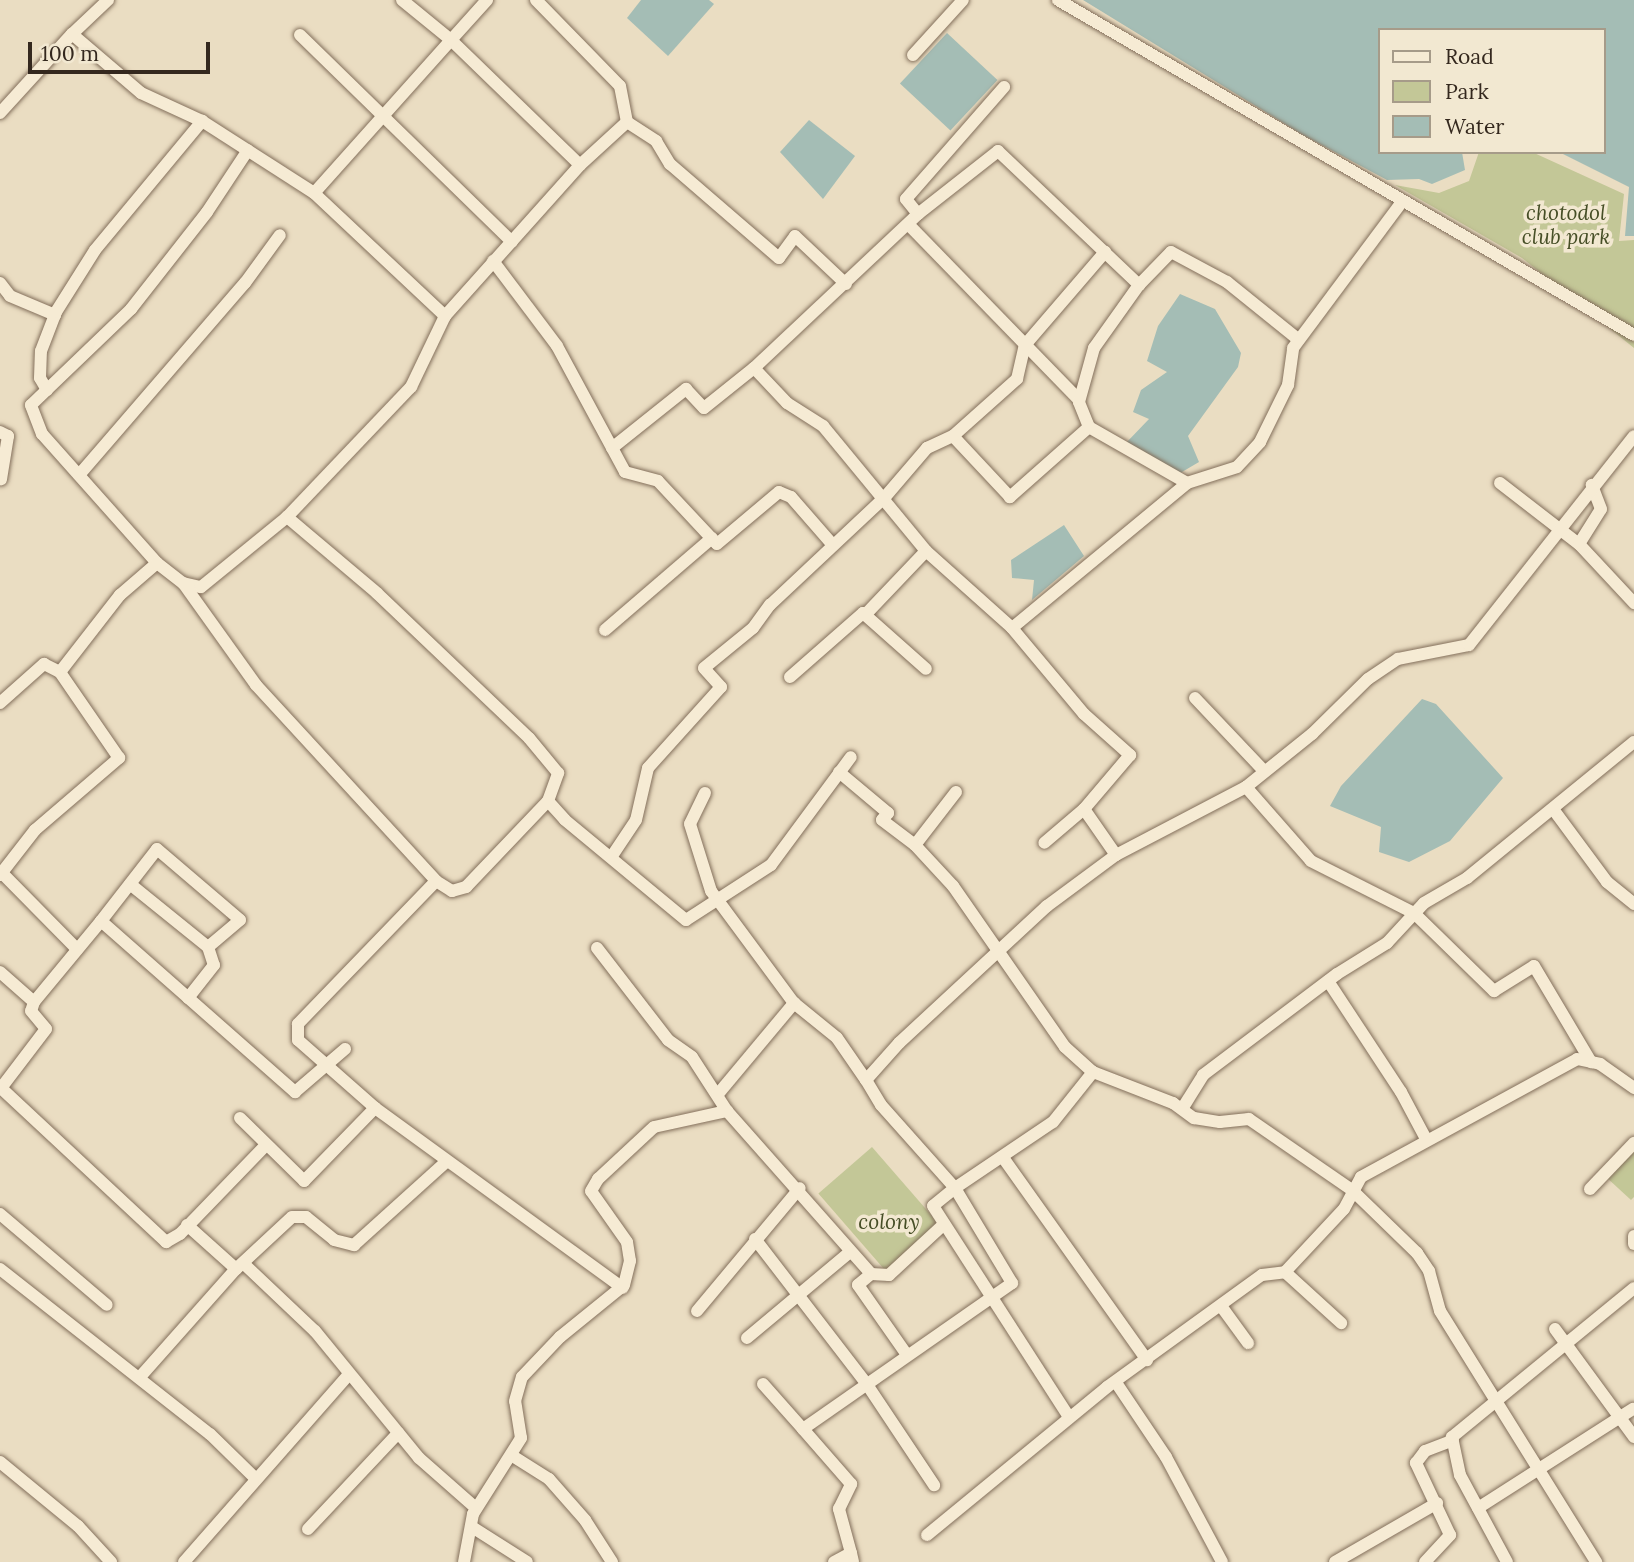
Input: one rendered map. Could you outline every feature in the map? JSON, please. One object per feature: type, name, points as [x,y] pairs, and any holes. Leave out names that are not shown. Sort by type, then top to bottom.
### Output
[{"type":"street","points":[[0,113],[72,34],[108,0]]},
{"type":"street","points":[[402,0],[451,40],[580,165]]},
{"type":"street","points":[[314,193],[487,0]]},
{"type":"street","points":[[536,0],[620,86],[627,122],[656,141],[670,164],[779,258],[795,236],[846,284]]},
{"type":"street","points":[[913,55],[963,0]]},
{"type":"street","points":[[1058,0],[1634,335]]},
{"type":"street","points":[[72,34],[141,93],[202,121],[314,193],[445,316]]},
{"type":"street","points":[[300,35],[512,242]]},
{"type":"street","points":[[918,214],[905,199],[1004,87]]},
{"type":"street","points":[[47,390],[40,379],[41,351],[55,315],[95,250],[202,121]]},
{"type":"street","points":[[183,583],[201,587],[287,517],[411,387],[445,316],[580,165],[627,122]]},
{"type":"street","points":[[248,150],[207,212],[131,309],[31,405],[42,434],[157,563],[183,583],[256,685],[436,881],[452,891],[466,887],[548,801],[558,773],[529,738],[377,593],[287,517]]},
{"type":"street","points":[[612,449],[686,389],[704,408],[754,368],[918,214],[998,151],[1139,285]]},
{"type":"street","points":[[1012,628],[1187,483],[1237,467],[1260,442],[1288,384],[1299,340],[1402,202]]},
{"type":"street","points":[[908,224],[1079,400],[1089,426],[1187,483]]},
{"type":"street","points":[[79,475],[246,283],[280,234]]},
{"type":"street","points":[[1079,400],[1094,348],[1139,285],[1171,252],[1227,282],[1299,340]]},
{"type":"street","points":[[612,856],[636,820],[648,768],[721,687],[704,668],[754,628],[832,544],[885,497],[927,448],[953,436],[1017,379],[1025,345],[1105,253]]},
{"type":"street","points":[[494,261],[556,346],[625,472],[658,481],[717,544],[779,492],[784,492],[832,544]]},
{"type":"street","points":[[0,284],[10,296],[55,315]]},
{"type":"street","points":[[754,368],[787,403],[823,426],[885,497],[926,551],[1012,628],[1084,713],[1130,755],[1084,809],[1044,843]]},
{"type":"street","points":[[953,436],[1010,498],[1089,426]]},
{"type":"street","points":[[0,432],[8,436],[1,478]]},
{"type":"street","points":[[866,1080],[898,1043],[1047,906],[1116,855],[1246,788],[1263,770],[1312,734],[1368,679],[1398,659],[1469,645],[1561,532],[1592,485],[1634,436]]},
{"type":"street","points":[[1500,483],[1579,544],[1634,603]]},
{"type":"street","points":[[1579,544],[1601,509],[1592,485]]},
{"type":"street","points":[[605,630],[712,538]]},
{"type":"street","points":[[790,677],[856,617],[866,614],[926,551]]},
{"type":"street","points":[[60,672],[120,595],[157,563]]},
{"type":"street","points":[[866,614],[926,669]]},
{"type":"street","points":[[0,703],[44,664],[60,672],[119,758],[35,830],[1,874],[78,949]]},
{"type":"street","points":[[1195,698],[1263,770]]},
{"type":"street","points":[[1182,1109],[1203,1075],[1328,981],[1387,943],[1414,913],[1553,809],[1634,742]]},
{"type":"street","points":[[548,801],[565,820],[612,856],[679,917],[686,920],[771,865],[850,757]]},
{"type":"street","points":[[839,772],[888,813],[882,820],[915,845],[953,886],[1065,1046],[1093,1072],[1182,1109],[1194,1118],[1220,1122],[1249,1119],[1352,1190],[1417,1253],[1429,1271],[1440,1311],[1596,1562]]},
{"type":"street","points":[[1246,788],[1311,861],[1414,913],[1494,991],[1534,966],[1591,1062]]},
{"type":"street","points":[[915,845],[956,792]]},
{"type":"street","points":[[705,793],[690,824],[718,901],[794,1003],[836,1038],[881,1105],[955,1188],[1012,1283],[803,1429]]},
{"type":"street","points":[[1084,809],[1116,855]]},
{"type":"street","points":[[1553,809],[1607,882],[1634,904]]},
{"type":"street","points":[[208,947],[240,920],[157,849],[34,1002],[31,1011],[46,1029],[3,1081],[4,1092],[166,1242],[187,1225],[265,1146]]},
{"type":"street","points":[[436,881],[298,1024],[298,1040],[374,1108],[623,1288]]},
{"type":"street","points":[[130,884],[208,947],[214,965],[188,998]]},
{"type":"street","points":[[101,921],[295,1091],[345,1049]]},
{"type":"street","points":[[597,948],[668,1040],[692,1058],[727,1111],[800,1188],[850,1252],[871,1274],[889,1276],[944,1224]]},
{"type":"street","points":[[0,972],[34,1002]]},
{"type":"street","points":[[1328,981],[1401,1092],[1426,1139]]},
{"type":"street","points":[[718,1094],[794,1003]]},
{"type":"street","points":[[928,1535],[1069,1417],[1262,1275],[1286,1272],[1336,1219],[1361,1177],[1546,1072],[1577,1059],[1591,1062],[1634,1088]]},
{"type":"street","points":[[1069,1417],[933,1206],[955,1188],[1004,1160],[1053,1122],[1093,1072]]},
{"type":"street","points":[[240,1118],[265,1146],[303,1181],[374,1108]]},
{"type":"street","points":[[464,1562],[476,1508],[511,1455],[522,1431],[515,1401],[522,1377],[560,1337],[623,1288],[631,1261],[627,1242],[591,1191],[598,1179],[654,1127],[727,1111]]},
{"type":"street","points":[[1590,1189],[1634,1143]]},
{"type":"street","points":[[1004,1160],[1147,1360]]},
{"type":"street","points":[[140,1377],[239,1266],[299,1214],[334,1240],[359,1243],[447,1161]]},
{"type":"street","points":[[697,1311],[800,1188]]},
{"type":"street","points":[[0,1214],[107,1305]]},
{"type":"street","points":[[187,1225],[315,1331],[398,1433],[476,1508]]},
{"type":"street","points":[[1634,1236],[1634,1244]]},
{"type":"street","points":[[755,1239],[802,1295],[866,1383],[934,1485]]},
{"type":"street","points":[[747,1338],[802,1295],[850,1252]]},
{"type":"street","points":[[0,1269],[140,1377],[255,1478]]},
{"type":"street","points":[[1286,1272],[1341,1323]]},
{"type":"street","points":[[871,1274],[858,1285],[907,1355]]},
{"type":"street","points":[[1425,1562],[1450,1535],[1416,1463],[1425,1451],[1453,1440],[1498,1405],[1634,1288]]},
{"type":"street","points":[[1221,1306],[1248,1343]]},
{"type":"street","points":[[1555,1329],[1566,1348],[1627,1412],[1634,1437]]},
{"type":"street","points":[[184,1562],[349,1374]]},
{"type":"street","points":[[763,1384],[852,1484],[839,1509],[852,1557],[834,1562]]},
{"type":"street","points":[[1117,1384],[1166,1457],[1222,1562]]},
{"type":"street","points":[[1478,1508],[1627,1412]]},
{"type":"street","points":[[308,1529],[398,1433]]},
{"type":"street","points":[[1453,1440],[1460,1475],[1507,1562]]},
{"type":"street","points":[[511,1455],[549,1479],[612,1562]]},
{"type":"street","points":[[0,1462],[78,1527],[111,1562]]},
{"type":"street","points":[[1335,1562],[1437,1503]]},
{"type":"street","points":[[472,1527],[527,1562]]},
{"type":"green space","name":"chotodol club park","points":[[1478,154],[1536,154],[1624,194],[1619,241],[1634,240],[1634,348],[1522,258],[1395,185],[1439,193],[1469,181]]},
{"type":"green space","name":"colony","points":[[872,1147],[942,1227],[888,1274],[818,1194]]},
{"type":"green space","points":[[1634,1150],[1634,1197],[1631,1200],[1606,1177]]},
{"type":"water","points":[[641,0],[709,0],[714,4],[668,56],[627,18]]},
{"type":"water","points":[[1083,0],[1634,0],[1634,236],[1625,236],[1629,187],[1563,154],[1606,154],[1606,28],[1378,28],[1378,154],[1462,154],[1465,170],[1432,184],[1419,179],[1387,180],[1303,135]]},
{"type":"water","points":[[947,33],[997,80],[950,131],[900,83]]},
{"type":"water","points":[[809,120],[855,156],[823,199],[780,152]]},
{"type":"water","points":[[1180,294],[1215,309],[1241,353],[1238,367],[1188,436],[1199,462],[1170,479],[1125,444],[1149,419],[1133,412],[1141,390],[1167,372],[1147,361],[1158,326]]},
{"type":"water","points":[[1064,525],[1084,556],[1032,600],[1034,580],[1012,578],[1011,560]]},
{"type":"water","points":[[1422,699],[1436,704],[1503,778],[1450,841],[1409,862],[1379,852],[1381,827],[1330,806],[1341,786]]}]
